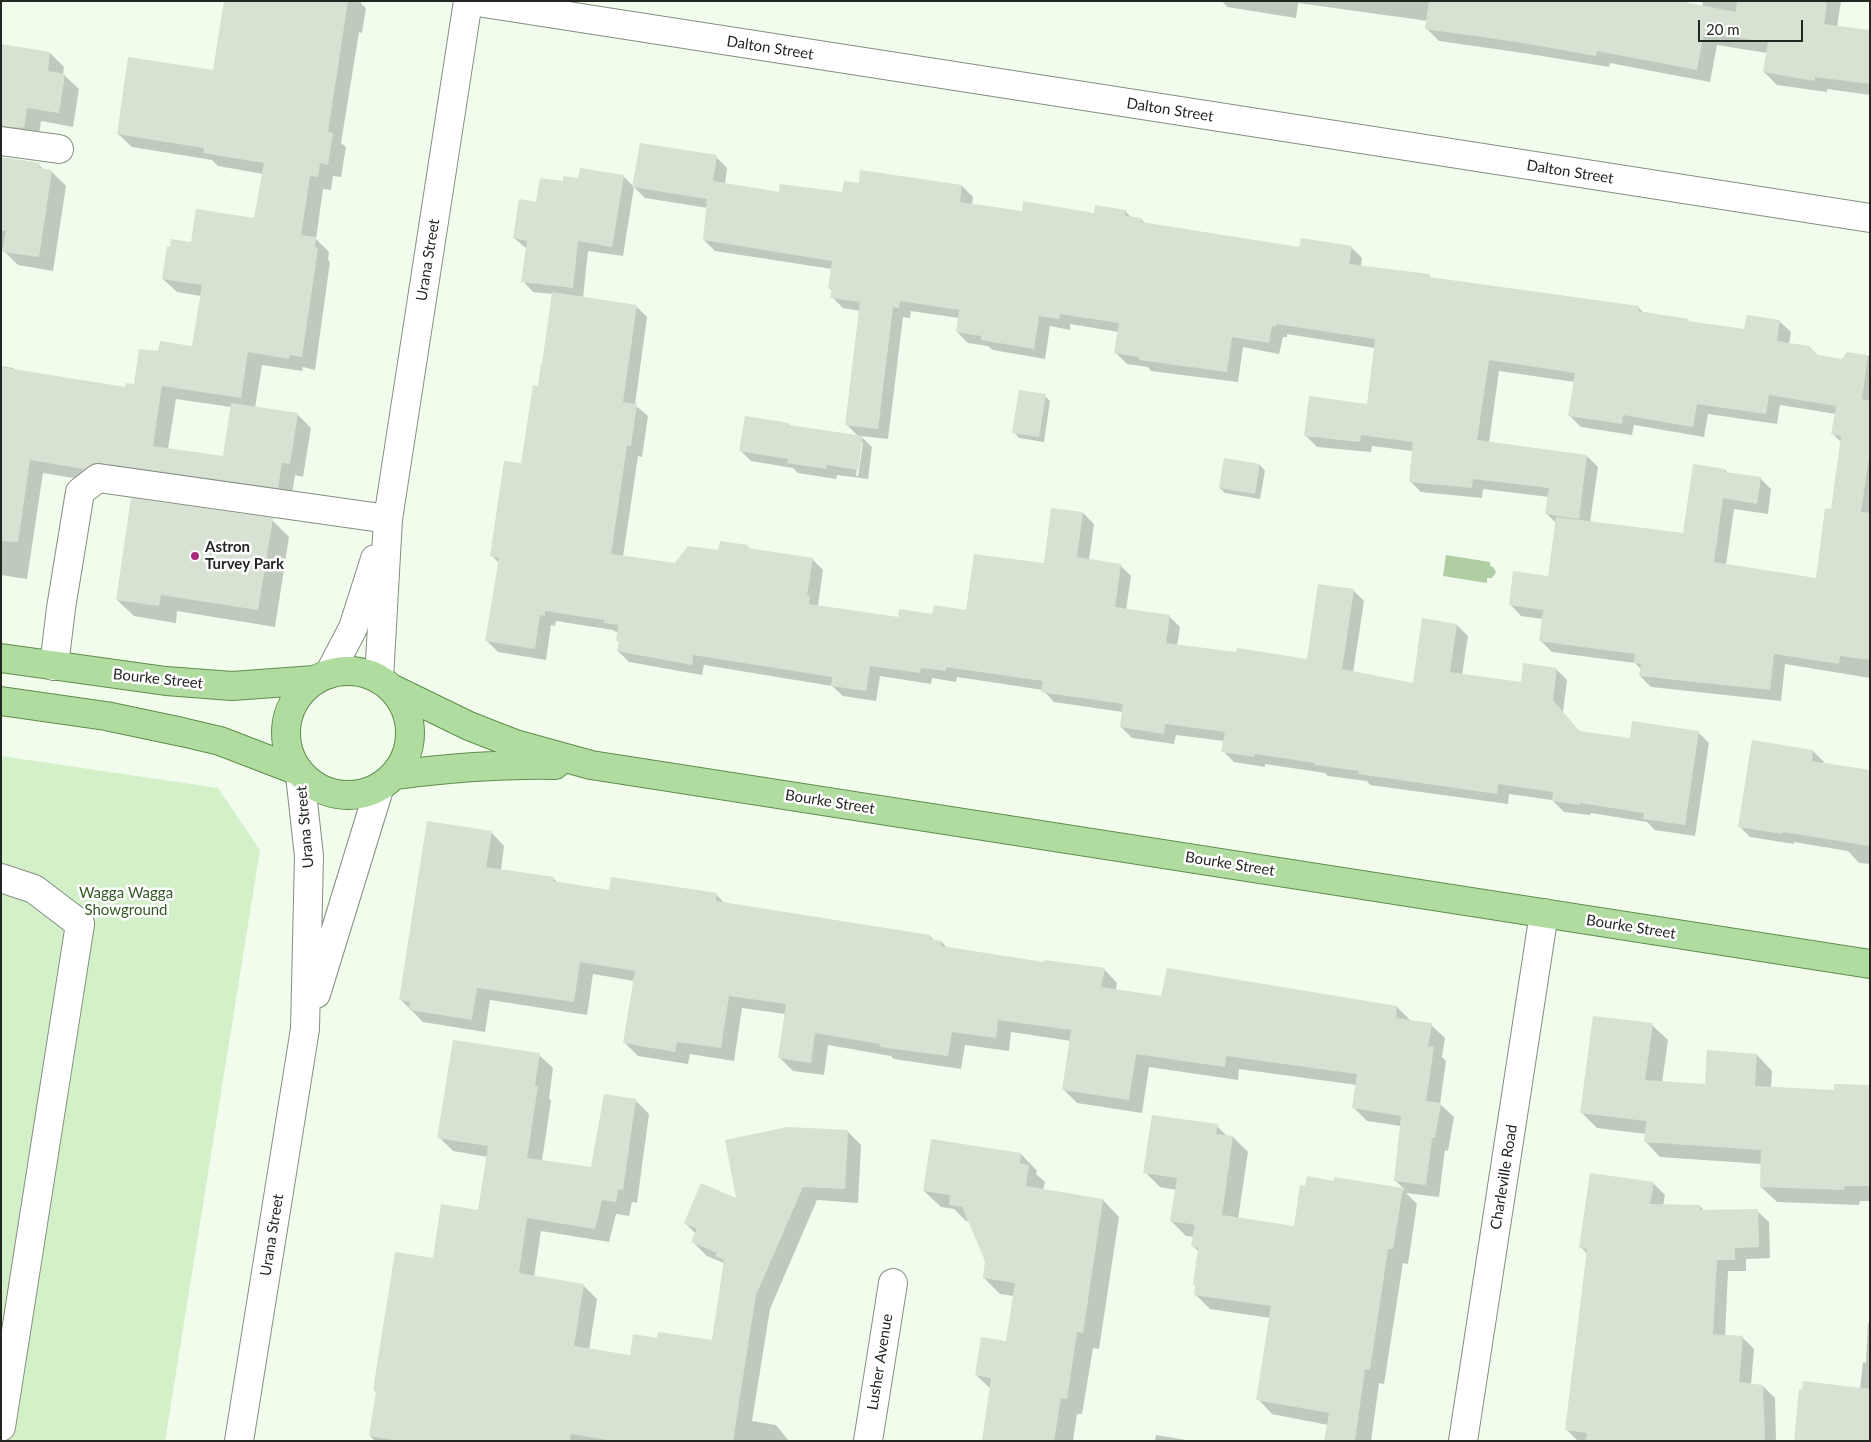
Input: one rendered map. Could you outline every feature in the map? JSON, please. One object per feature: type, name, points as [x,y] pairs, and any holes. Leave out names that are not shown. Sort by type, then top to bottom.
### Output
[{"type":"main road","name":"Bourke Street","points":[[1,658],[166,681],[232,686],[322,677]]},
{"type":"main road","points":[[1,701],[106,716],[220,741],[299,773],[314,786],[329,793],[346,796],[363,795],[387,782],[404,762],[409,747],[410,731],[408,716],[402,702],[386,684],[363,672],[346,670],[322,677],[298,694],[288,714],[285,734],[288,754],[299,773]]},
{"type":"main road","name":"Bourke Street","points":[[386,684],[469,726],[515,744],[591,765],[1870,964]]},
{"type":"main road","name":"Bourke Street","points":[[387,782],[462,767],[511,764],[591,765]]},
{"type":"street","name":"Dalton Street","points":[[469,1],[1870,218]]},
{"type":"street","name":"Urana Street","points":[[386,684],[388,519],[469,1]]},
{"type":"street","points":[[1,140],[58,149]]},
{"type":"street","points":[[54,666],[61,608],[80,492],[98,478],[388,519]]},
{"type":"street","name":"Urana Street","points":[[322,677],[354,628],[388,519]]},
{"type":"street","name":"Urana Street","points":[[239,1441],[305,1029],[309,849],[299,773]]},
{"type":"street","name":"Urana Street","points":[[305,1029],[387,782]]},
{"type":"street","points":[[1,878],[34,889],[80,924],[1,1426]]},
{"type":"street","name":"Charleville Road","points":[[1463,1441],[1544,913]]},
{"type":"street","name":"Lusher Avenue","points":[[868,1441],[892,1283]]},
{"type":"green space","name":"Wagga Wagga Showground","points":[[1,756],[218,788],[260,850],[165,1441],[1,1441]]},
{"type":"shaded area","points":[[1446,555],[1490,562],[1490,566],[1496,572],[1492,578],[1487,578],[1487,583],[1443,576]]},
{"type":"building","points":[[224,1],[348,1],[328,132],[333,133],[328,165],[320,163],[318,177],[310,176],[301,235],[316,237],[315,247],[318,248],[302,357],[290,355],[289,359],[248,352],[241,398],[162,386],[153,446],[223,456],[231,403],[298,413],[290,464],[282,463],[278,488],[100,463],[94,463],[84,469],[30,460],[18,542],[1,541],[1,367],[125,387],[126,383],[134,384],[139,349],[158,351],[160,341],[192,346],[202,285],[162,279],[167,246],[170,247],[171,239],[191,242],[196,209],[254,218],[264,163],[203,153],[204,148],[117,134],[128,57],[213,70]]},
{"type":"building","points":[[1429,1],[1679,1],[1736,12],[1737,1],[1827,1],[1824,24],[1870,30],[1870,84],[1815,77],[1815,81],[1763,72],[1768,42],[1704,33],[1697,70],[1597,51],[1596,56],[1517,42],[1425,29]]},
{"type":"building","points":[[1,44],[50,52],[48,71],[65,74],[59,113],[27,108],[24,128],[1,126]]},
{"type":"building","points":[[640,143],[717,155],[713,181],[779,192],[780,184],[842,192],[844,181],[859,183],[860,170],[962,185],[960,202],[1022,211],[1023,201],[1094,213],[1095,205],[1126,210],[1125,216],[1142,218],[1141,222],[1299,247],[1301,238],[1352,246],[1349,264],[1429,274],[1429,277],[1639,306],[1638,311],[1689,319],[1688,321],[1744,329],[1747,315],[1780,320],[1777,341],[1809,346],[1818,355],[1842,359],[1847,352],[1868,355],[1862,399],[1870,401],[1870,450],[1861,512],[1870,513],[1870,660],[1840,656],[1839,664],[1774,654],[1770,690],[1639,676],[1641,664],[1634,663],[1635,654],[1539,641],[1543,610],[1509,605],[1513,571],[1548,576],[1556,517],[1683,533],[1693,464],[1725,469],[1725,472],[1761,477],[1757,504],[1723,498],[1714,562],[1816,578],[1825,508],[1831,509],[1841,436],[1831,434],[1836,406],[1769,395],[1766,414],[1697,404],[1693,427],[1623,415],[1622,424],[1568,416],[1575,373],[1489,360],[1477,440],[1587,455],[1579,519],[1545,514],[1549,488],[1473,479],[1472,488],[1409,482],[1413,442],[1361,435],[1360,442],[1304,436],[1309,396],[1367,404],[1375,339],[1276,324],[1276,327],[1272,326],[1269,343],[1232,337],[1227,372],[1139,360],[1139,357],[1114,353],[1119,323],[1060,314],[1059,319],[1039,316],[1034,349],[981,340],[981,336],[956,332],[959,310],[900,301],[899,308],[893,307],[878,429],[845,425],[860,302],[830,298],[832,289],[828,288],[832,261],[703,240],[707,199],[632,187]]},
{"type":"building","points":[[1,157],[40,163],[39,168],[52,170],[39,257],[2,252],[6,231],[1,230]]},
{"type":"building","points":[[580,168],[624,175],[612,247],[578,241],[573,288],[521,282],[527,241],[513,238],[519,199],[536,202],[540,178],[563,181],[563,176],[578,178]]},
{"type":"building","points":[[552,292],[637,305],[623,402],[637,404],[631,446],[627,446],[611,554],[675,563],[688,546],[718,550],[720,541],[748,545],[748,548],[813,558],[807,595],[810,596],[809,604],[898,617],[899,609],[932,614],[934,605],[966,610],[974,554],[1044,563],[1051,508],[1083,512],[1077,557],[1121,564],[1115,607],[1170,615],[1166,643],[1236,652],[1237,648],[1307,659],[1318,584],[1354,589],[1342,669],[1413,683],[1422,618],[1457,624],[1450,672],[1521,682],[1523,663],[1557,668],[1553,700],[1579,731],[1630,738],[1632,721],[1699,731],[1685,825],[1643,819],[1644,813],[1580,803],[1580,805],[1552,801],[1553,792],[1498,784],[1497,794],[1358,774],[1359,771],[1315,765],[1315,763],[1255,754],[1254,757],[1221,752],[1225,732],[1165,724],[1164,734],[1120,727],[1123,704],[1041,692],[1043,681],[946,667],[946,671],[921,668],[920,673],[870,666],[866,691],[831,686],[832,677],[693,655],[692,665],[617,651],[619,641],[616,641],[618,625],[604,623],[604,620],[545,611],[545,616],[540,615],[535,649],[485,641],[499,558],[490,556],[504,461],[521,463],[533,385],[538,386],[542,364]]},
{"type":"building","points":[[1019,390],[1046,394],[1039,437],[1012,433]]},
{"type":"building","points":[[745,416],[789,423],[789,425],[863,436],[858,470],[827,465],[826,469],[787,463],[788,459],[739,451]]},
{"type":"building","points":[[1224,458],[1260,464],[1255,494],[1219,488]]},
{"type":"building","name":"Astron Turvey Park","points":[[131,498],[273,518],[258,610],[161,595],[159,606],[116,600]]},
{"type":"building","points":[[1752,740],[1813,750],[1812,761],[1870,770],[1870,846],[1738,827]]},
{"type":"building","points":[[427,821],[492,831],[486,867],[554,877],[553,881],[609,890],[611,877],[717,893],[716,901],[930,935],[930,939],[942,941],[941,946],[1044,962],[1045,960],[1105,968],[1101,987],[1161,996],[1167,968],[1397,1006],[1396,1018],[1432,1023],[1428,1046],[1434,1047],[1426,1101],[1441,1103],[1435,1138],[1432,1138],[1426,1185],[1394,1181],[1401,1116],[1352,1108],[1357,1074],[1226,1056],[1225,1067],[1136,1054],[1129,1100],[1062,1090],[1071,1030],[998,1020],[996,1038],[952,1032],[948,1056],[880,1047],[880,1044],[815,1033],[811,1063],[778,1058],[786,1004],[729,996],[721,1048],[677,1042],[675,1052],[623,1043],[635,971],[580,962],[574,1002],[477,988],[472,1020],[409,1010],[410,1002],[399,1000]]},
{"type":"building","points":[[1593,1016],[1653,1023],[1645,1080],[1705,1084],[1707,1050],[1757,1054],[1755,1086],[1834,1090],[1834,1084],[1870,1085],[1870,1186],[1845,1186],[1844,1190],[1760,1187],[1761,1150],[1644,1142],[1646,1121],[1580,1113]]},
{"type":"building","points":[[453,1040],[540,1053],[535,1085],[538,1086],[527,1158],[591,1167],[604,1094],[636,1099],[623,1190],[618,1189],[616,1202],[602,1200],[595,1229],[527,1218],[519,1273],[584,1284],[574,1346],[630,1355],[633,1334],[657,1338],[658,1332],[712,1340],[724,1260],[715,1256],[717,1253],[691,1242],[697,1229],[684,1223],[701,1183],[736,1198],[725,1140],[788,1127],[848,1130],[845,1189],[803,1187],[756,1295],[733,1441],[613,1441],[571,1434],[570,1441],[400,1441],[369,1436],[376,1391],[373,1390],[395,1252],[433,1258],[441,1204],[478,1210],[488,1146],[437,1138]]},
{"type":"building","points":[[1152,1115],[1218,1124],[1216,1134],[1233,1136],[1222,1215],[1294,1226],[1300,1185],[1305,1186],[1307,1176],[1334,1181],[1334,1177],[1403,1188],[1393,1249],[1388,1249],[1370,1370],[1365,1369],[1355,1441],[1324,1441],[1329,1413],[1256,1400],[1271,1306],[1194,1295],[1195,1285],[1193,1285],[1198,1248],[1191,1246],[1195,1225],[1170,1221],[1177,1178],[1143,1173]]},
{"type":"building","points":[[931,1139],[1021,1153],[1020,1163],[1029,1165],[1026,1186],[1103,1199],[1083,1333],[1077,1332],[1067,1399],[1061,1398],[1054,1441],[982,1441],[991,1378],[975,1375],[981,1337],[1006,1341],[1015,1283],[983,1278],[985,1261],[962,1207],[949,1205],[950,1195],[923,1191]]},
{"type":"building","points":[[1590,1173],[1654,1182],[1650,1204],[1700,1205],[1700,1210],[1758,1209],[1759,1247],[1735,1248],[1735,1260],[1717,1260],[1713,1334],[1743,1336],[1739,1382],[1763,1385],[1765,1441],[1586,1441],[1587,1433],[1565,1430],[1587,1249],[1579,1248]]},
{"type":"building","points":[[1803,1381],[1870,1389],[1870,1441],[1794,1441],[1799,1389],[1802,1389]]},
{"type":"place","name":"Astron Turvey Park","points":[[195,556]]}]
